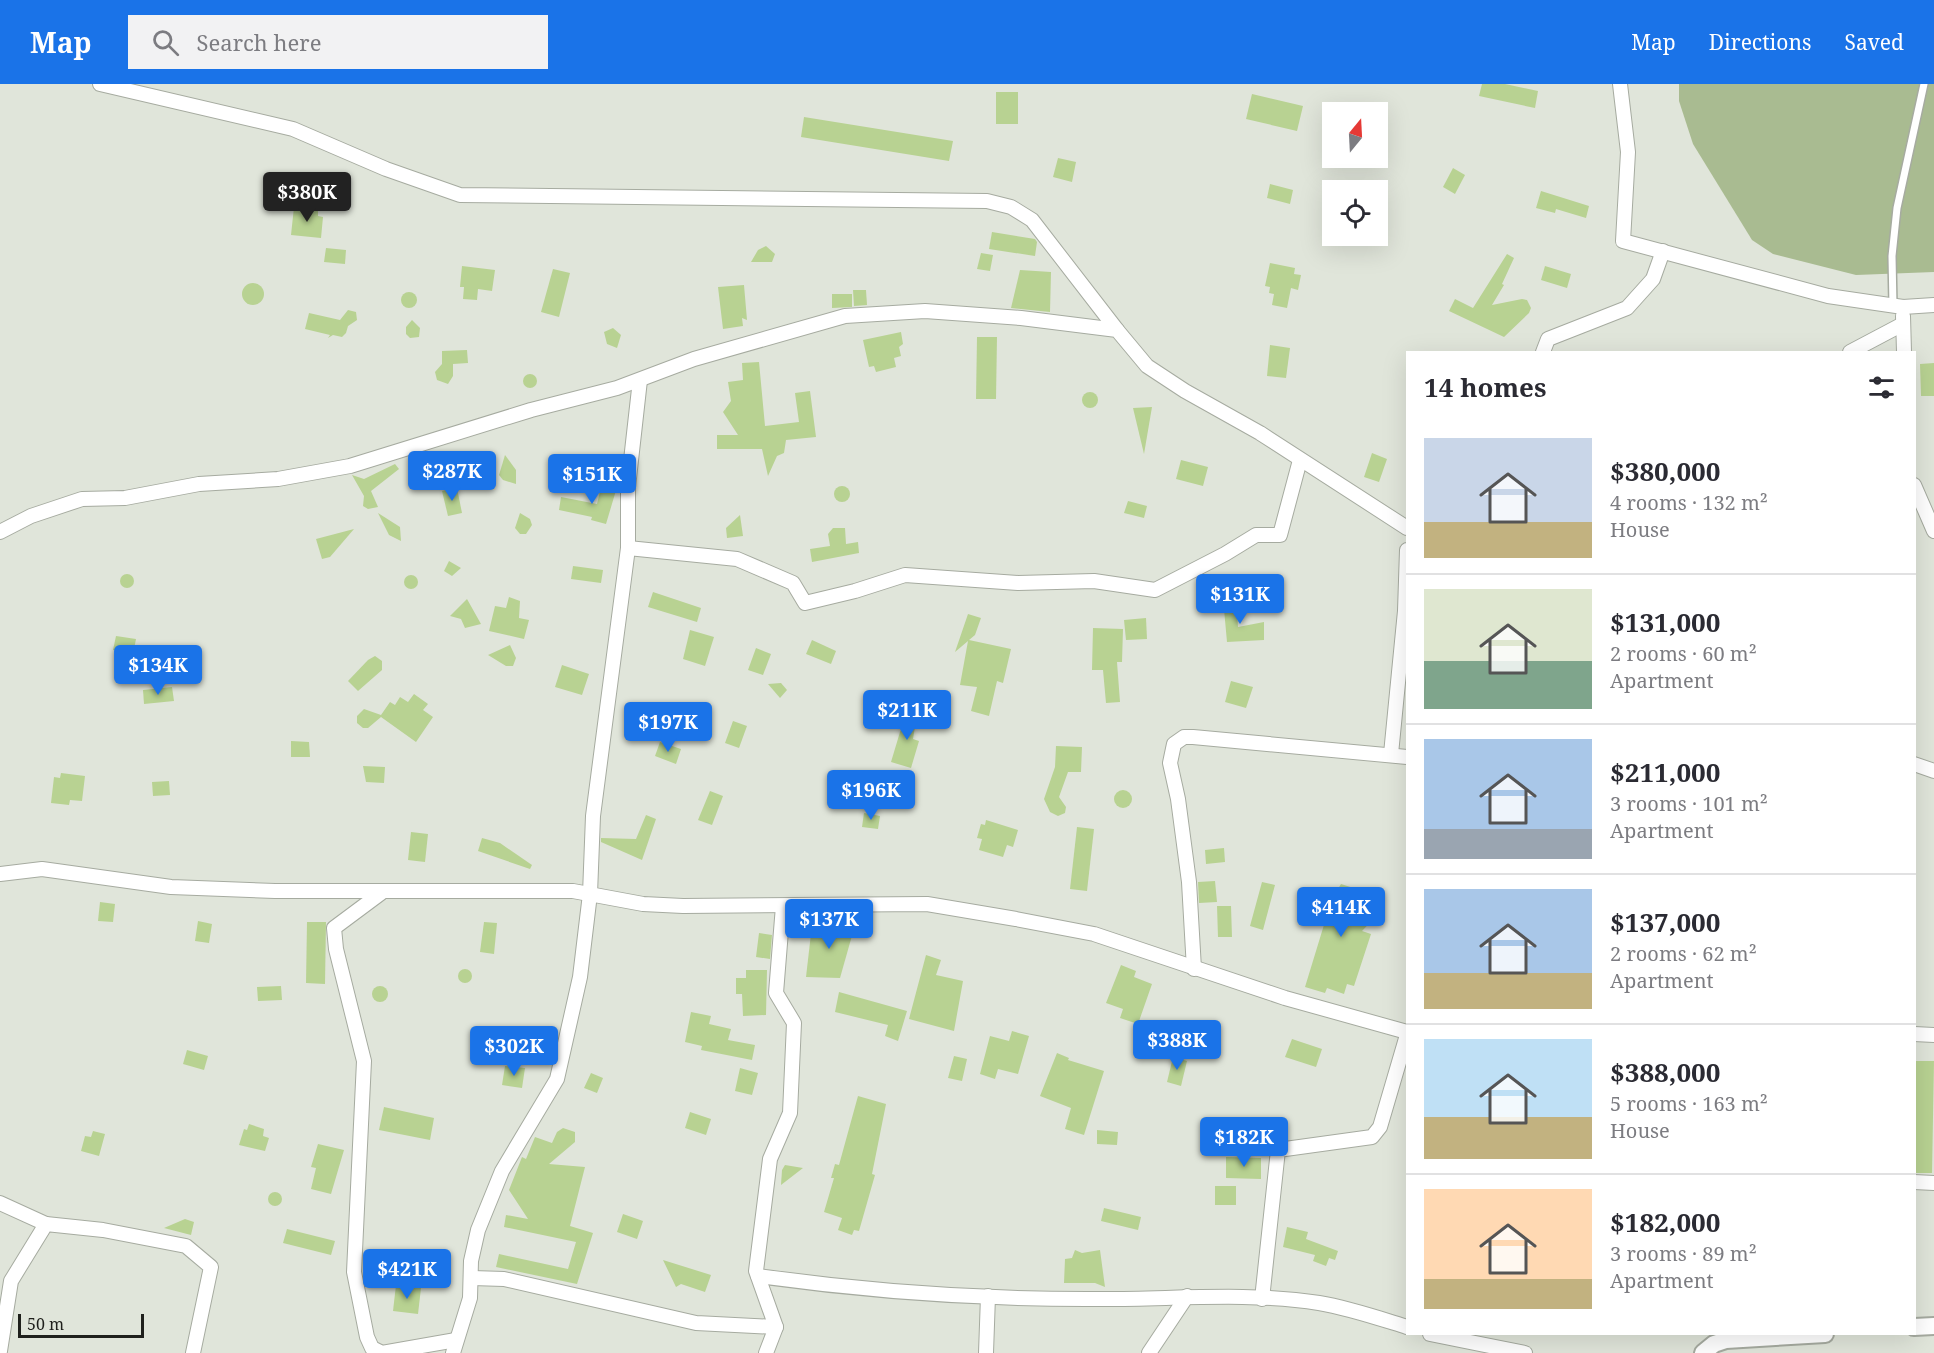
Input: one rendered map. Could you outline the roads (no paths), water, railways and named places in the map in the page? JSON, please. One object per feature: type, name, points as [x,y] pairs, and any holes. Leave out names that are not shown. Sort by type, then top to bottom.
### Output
[{"type":"street","points":[[100,84],[293,129],[386,169],[460,195],[987,201],[1011,207],[1032,220],[1147,366],[1406,527]]},
{"type":"street","points":[[1620,84],[1628,152],[1623,241],[1828,296],[1898,307],[1934,305]]},
{"type":"street","points":[[1543,351],[1548,339],[1627,308],[1653,279],[1663,251]]},
{"type":"street","points":[[1898,307],[1904,324],[1904,351]]},
{"type":"street","points":[[0,532],[30,516],[82,499],[125,498],[199,484],[278,479],[350,466],[640,380],[694,359],[768,339],[803,326],[856,315],[925,311],[1021,318],[1117,330]]},
{"type":"street","points":[[1852,351],[1904,324]]},
{"type":"street","points":[[381,893],[334,928],[336,949],[364,1061],[354,1272],[367,1337],[372,1348],[382,1353],[454,1347],[470,1298],[473,1249],[493,1191],[557,1079],[564,1057],[580,977],[590,894],[593,816],[628,548],[628,487],[640,380]]},
{"type":"street","points":[[628,548],[737,559],[793,583],[805,603],[855,591],[905,575],[1018,583],[1094,581],[1155,590],[1226,554],[1256,535],[1280,535],[1300,460]]},
{"type":"street","points":[[1916,490],[1934,531]]},
{"type":"street","points":[[1391,754],[1406,580]]},
{"type":"street","points":[[1194,969],[1190,882],[1178,799],[1170,763],[1174,744],[1184,737],[1193,736],[1406,757]]},
{"type":"street","points":[[1916,765],[1934,771]]},
{"type":"street","points":[[0,873],[42,869],[171,887],[381,893],[573,891],[643,904],[783,906],[927,904],[1094,934],[1194,969],[1406,1034]]},
{"type":"street","points":[[766,1353],[776,1327],[756,1271],[770,1159],[790,1113],[795,1023],[776,993],[783,906]]},
{"type":"street","points":[[1916,1034],[1934,1035]]},
{"type":"street","points":[[1262,1299],[1278,1150],[1372,1137],[1380,1127],[1406,1037]]},
{"type":"street","points":[[1916,1182],[1934,1183]]},
{"type":"street","points":[[0,1203],[46,1224],[103,1230],[186,1246],[210,1267],[193,1353]]},
{"type":"street","points":[[0,1351],[11,1281],[46,1224]]},
{"type":"street","points":[[758,1276],[884,1291],[988,1296],[1107,1299],[1187,1296],[1262,1299],[1327,1305],[1406,1327]]},
{"type":"street","points":[[472,1278],[504,1279],[696,1323],[776,1327]]},
{"type":"street","points":[[986,1353],[988,1296]]},
{"type":"street","points":[[1149,1353],[1187,1296]]},
{"type":"street","points":[[1916,1328],[1934,1326]]},
{"type":"street","points":[[1435,1335],[1525,1353]]},
{"type":"street","points":[[1703,1353],[1714,1344],[1726,1340],[1808,1335]]},
{"type":"lane","points":[[1898,307],[1892,256],[1897,208],[1924,84]]}]
